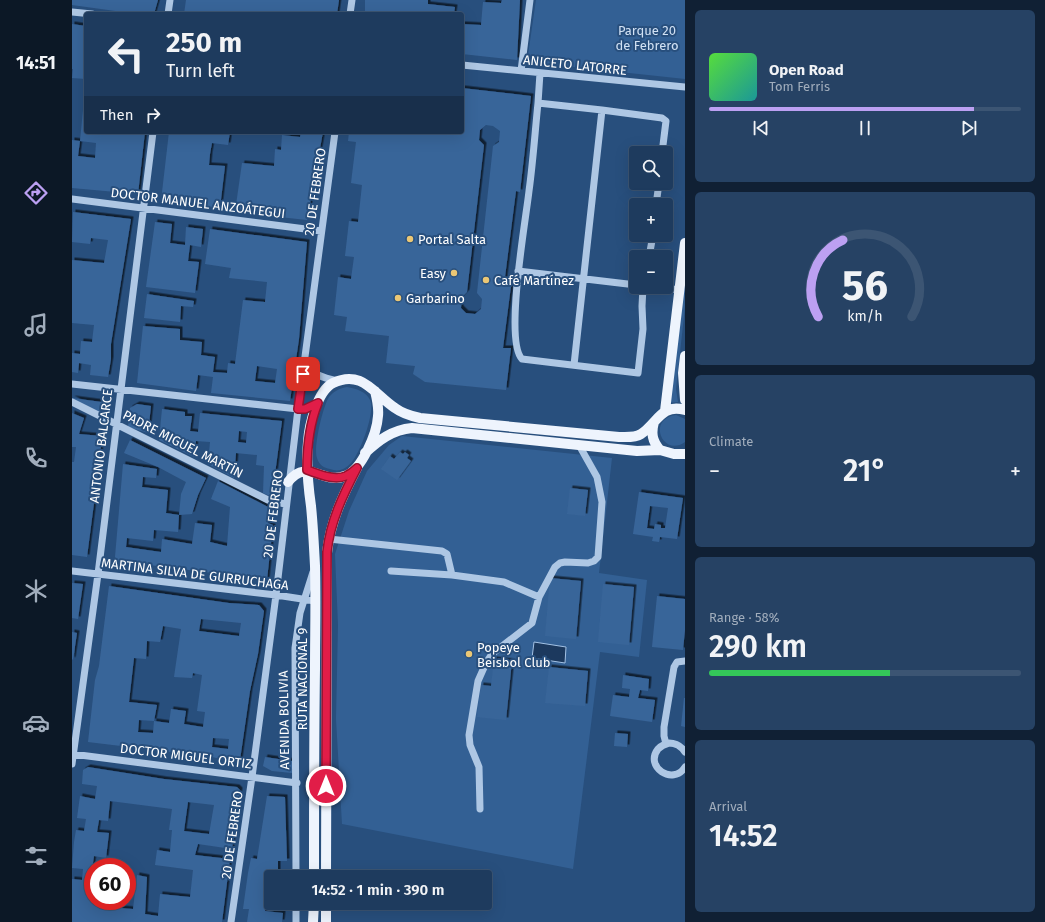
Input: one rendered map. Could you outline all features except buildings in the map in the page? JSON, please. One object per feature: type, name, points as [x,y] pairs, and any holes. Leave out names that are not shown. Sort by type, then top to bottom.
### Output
[{"type":"main road","points":[[665,411],[685,243]]},
{"type":"main road","points":[[685,356],[683,373],[685,400]]},
{"type":"main road","points":[[307,470],[309,430],[318,403],[326,389],[331,384],[338,381],[351,379],[359,380],[374,390],[396,409],[407,415],[420,418],[619,437],[633,437],[640,435],[665,411],[672,408],[685,410]]},
{"type":"main road","points":[[288,482],[295,474],[307,470],[324,476],[340,478],[346,476],[357,468],[373,438],[378,416],[378,400],[374,390]]},
{"type":"main road","points":[[654,422],[652,437],[660,450]]},
{"type":"main road","points":[[365,453],[391,432],[404,428],[412,428],[579,445],[637,450],[660,450],[674,454],[684,454]]},
{"type":"main road","name":"RUTA NACIONAL 9","points":[[326,870],[326,603],[328,539],[337,510],[357,468]]},
{"type":"main road","name":"RUTA NACIONAL 9","points":[[307,470],[315,566],[314,870]]},
{"type":"main road","points":[[314,910],[314,922]]},
{"type":"main road","points":[[326,910],[326,922]]},
{"type":"street","points":[[168,12],[170,0]]},
{"type":"street","points":[[350,12],[352,0]]},
{"type":"street","points":[[521,71],[530,0]]},
{"type":"street","points":[[72,12],[84,13]]},
{"type":"street","name":"ANICETO LATORRE","points":[[464,65],[685,87]]},
{"type":"street","points":[[540,73],[530,190],[516,292],[515,315],[520,358],[638,373],[644,329],[643,294]]},
{"type":"street","points":[[538,103],[662,118],[666,121],[663,146]]},
{"type":"street","points":[[574,365],[602,110]]},
{"type":"street","name":"ANTONIO BALCARCE","points":[[72,764],[98,574],[153,134]]},
{"type":"street","name":"20 DE FEBRERO","points":[[231,922],[276,595],[288,482],[335,134]]},
{"type":"street","name":"DOCTOR MANUEL ANZOÁTEGUI","points":[[72,199],[321,231]]},
{"type":"street","points":[[518,271],[629,284]]},
{"type":"street","points":[[673,289],[680,290]]},
{"type":"street","points":[[305,362],[310,370],[316,375],[338,381]]},
{"type":"street","points":[[72,384],[298,409],[305,409],[318,403]]},
{"type":"street","name":"PADRE MIGUEL MARTÍN","points":[[72,402],[268,500],[286,504]]},
{"type":"street","points":[[480,809],[479,767],[470,745],[469,735],[478,681],[486,663],[492,654],[532,622],[538,597],[555,567],[560,563],[565,562],[588,563],[594,561],[598,557],[602,502],[597,477],[579,445]]},
{"type":"street","points":[[328,539],[442,551],[447,554],[452,575]]},
{"type":"street","name":"AVENIDA BOLIVIA","points":[[296,870],[297,783],[295,648],[298,622],[315,566]]},
{"type":"street","name":"MARTINA SILVA DE GURRUCHAGA","points":[[72,571],[315,601]]},
{"type":"street","points":[[391,571],[452,575],[504,582],[538,597]]},
{"type":"street","points":[[666,744],[664,727],[674,667],[676,662],[685,661]]},
{"type":"street","points":[[685,752],[676,744],[666,744],[657,751],[655,756],[655,761],[660,771],[664,774],[675,775],[680,773],[685,767]]},
{"type":"street","name":"DOCTOR MIGUEL ORTIZ","points":[[73,754],[297,783]]},
{"type":"street","points":[[296,910],[296,922]]},
{"type":"green space","name":"Parque 20 de Febrero","points":[[536,0],[685,0],[685,79],[527,62]]},
{"type":"green space","points":[[685,276],[685,307],[676,389],[678,402],[668,403]]},
{"type":"green space","points":[[347,387],[366,394],[370,400],[371,414],[369,423],[358,452],[350,464],[341,470],[328,469],[320,464],[317,458],[316,446],[319,427],[329,397],[337,390]]},
{"type":"green space","points":[[676,415],[685,419],[685,442],[677,446],[670,445],[665,442],[661,436],[660,430],[662,423],[667,418]]},
{"type":"green space","name":"Popeye Beisbol Club","points":[[402,436],[612,458],[599,573],[647,580],[639,657],[600,652],[573,869],[342,824],[336,719],[338,625],[335,554],[349,511],[367,471],[389,445]]},
{"type":"shaded area","points":[[534,642],[566,647],[565,663],[532,658]]},
{"type":"place","name":"Portal Salta","points":[[410,239]]},
{"type":"place","name":"Easy","points":[[454,273]]},
{"type":"place","name":"Café Martínez","points":[[486,280]]},
{"type":"place","name":"Garbarino","points":[[398,298]]},
{"type":"place","name":"Popeye Beisbol Club","points":[[469,654]]},
{"type":"route","points":[[303,374],[298,409],[311,408],[318,403],[313,413],[309,430],[307,470],[324,476],[340,478],[346,476],[357,468],[337,510],[328,539],[326,603],[326,786]]}]
